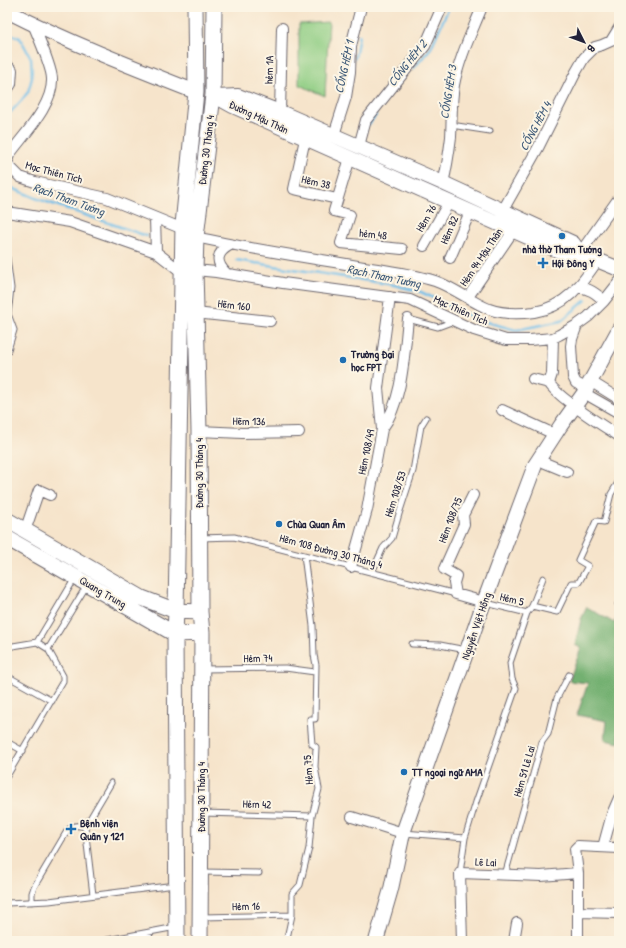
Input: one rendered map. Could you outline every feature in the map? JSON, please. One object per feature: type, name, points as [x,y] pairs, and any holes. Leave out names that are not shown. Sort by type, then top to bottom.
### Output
[{"type":"main road","name":"Đường 30 Tháng 4","points":[[196,7],[196,92],[184,229],[195,313],[199,431],[200,612],[202,633],[200,941]]},
{"type":"main road","name":"Đường 30 Tháng 4","points":[[177,934],[175,634],[189,272],[196,237],[215,96],[214,7]]},
{"type":"main road","points":[[196,92],[215,96]]},
{"type":"main road","name":"Quang Trung","points":[[7,520],[142,598],[176,611],[200,612]]},
{"type":"main road","name":"Quang Trung","points":[[7,538],[175,634]]},
{"type":"main road","points":[[175,634],[202,633]]},
{"type":"main road","points":[[176,884],[201,876]]},
{"type":"street","points":[[334,135],[346,97],[350,72],[351,46],[360,7]]},
{"type":"street","points":[[359,146],[366,120],[425,46],[442,7]]},
{"type":"street","points":[[443,183],[451,126],[451,106],[456,78],[465,49],[482,7]]},
{"type":"street","points":[[7,11],[118,61],[196,92]]},
{"type":"street","name":"Mạc Thiên Tích","points":[[33,24],[52,78],[51,92],[42,110],[9,155],[7,161],[10,167],[20,177],[35,182],[107,198],[184,229]]},
{"type":"street","name":"hẻm 1A","points":[[280,112],[282,28]]},
{"type":"street","points":[[504,210],[538,148],[584,58],[595,47],[611,41],[619,28]]},
{"type":"street","points":[[7,65],[12,70],[11,84],[7,90]]},
{"type":"street","name":"Đường Mậu Thân","points":[[215,96],[238,96],[334,135],[504,210],[573,243],[580,253]]},
{"type":"street","name":"Đường Mậu Thân","points":[[215,96],[233,106],[566,254],[580,253],[617,265]]},
{"type":"street","points":[[300,121],[301,136]]},
{"type":"street","name":"Hẽm 38","points":[[301,136],[294,189],[337,199]]},
{"type":"street","points":[[337,199],[350,158]]},
{"type":"street","points":[[580,253],[619,198]]},
{"type":"street","name":"hẻm 48","points":[[337,199],[334,211],[350,216],[342,243],[402,249]]},
{"type":"street","name":"Hẽm 76","points":[[424,246],[449,202]]},
{"type":"street","points":[[7,212],[70,222],[156,252],[189,272]]},
{"type":"street","name":"Hẽm 82","points":[[450,258],[470,212]]},
{"type":"street","points":[[155,218],[156,252]]},
{"type":"street","name":"Hẻm 94 Mậu Thân","points":[[468,297],[513,231]]},
{"type":"street","name":"Mạc Thiên Tích","points":[[196,237],[230,245],[419,277],[450,287],[488,309],[500,312],[519,313],[536,311],[552,307],[563,302],[578,287],[598,260]]},
{"type":"street","points":[[226,273],[221,269],[218,259],[220,253],[230,245]]},
{"type":"street","name":"Mạc Thiên Tích","points":[[189,272],[226,273],[283,283],[410,300],[489,336],[506,340],[553,338],[577,325],[588,317],[604,301],[619,282]]},
{"type":"street","points":[[578,287],[591,290],[604,301]]},
{"type":"street","points":[[382,429],[378,388],[390,297]]},
{"type":"street","name":"Hẽm 160","points":[[195,313],[270,321]]},
{"type":"street","name":"Hẽm 108/49","points":[[351,567],[367,510],[382,429],[388,421],[396,401],[408,319]]},
{"type":"street","points":[[577,325],[570,346],[573,377],[576,383],[619,399]]},
{"type":"street","name":"Nguyễn Việt Hồng","points":[[376,941],[391,889],[403,833],[484,602],[535,465],[554,434],[575,406],[619,329]]},
{"type":"street","points":[[549,383],[552,374],[553,338]]},
{"type":"street","points":[[533,379],[549,383],[553,389],[575,406],[619,436]]},
{"type":"street","points":[[586,387],[619,413]]},
{"type":"street","points":[[502,410],[554,434]]},
{"type":"street","name":"Hẽm 136","points":[[199,431],[242,434],[299,432]]},
{"type":"street","points":[[538,460],[567,472]]},
{"type":"street","points":[[25,530],[39,490],[50,495]]},
{"type":"street","name":"Hẽm 108/75","points":[[456,594],[454,583],[456,576],[444,569],[464,524],[463,515],[473,495]]},
{"type":"street","points":[[456,594],[484,602]]},
{"type":"street","points":[[603,848],[612,814],[619,798]]},
{"type":"street","points":[[352,817],[403,833]]},
{"type":"street","points":[[578,941],[578,873],[575,849],[576,847],[619,848]]},
{"type":"street","name":"Lê Lai","points":[[462,941],[460,873],[541,876],[578,873]]},
{"type":"street","points":[[578,912],[619,913]]},
{"type":"street","points":[[514,941],[516,923]]},
{"type":"lane","points":[[451,126],[490,131]]},
{"type":"lane","points":[[7,258],[11,288],[8,315],[14,330],[7,353]]},
{"type":"lane","points":[[408,319],[438,327],[455,321]]},
{"type":"lane","name":"Hẻm 108/53","points":[[372,572],[382,548],[392,538],[413,471],[421,426],[426,418]]},
{"type":"lane","name":"Hẻm 5","points":[[484,602],[527,613],[532,606],[557,612],[571,583],[579,582],[588,566],[578,560],[596,521],[604,522],[611,494],[619,481]]},
{"type":"lane","name":"Hẽm 108 Đường 30 Tháng 4","points":[[200,538],[234,536],[456,594]]},
{"type":"lane","name":"Hẻm 75","points":[[287,938],[292,915],[292,894],[300,885],[309,848],[312,816],[319,790],[315,767],[316,747],[312,744],[310,719],[315,718],[316,665],[314,655],[313,626],[304,555]]},
{"type":"lane","points":[[532,606],[543,578]]},
{"type":"lane","points":[[37,642],[82,580]]},
{"type":"lane","points":[[48,649],[82,580]]},
{"type":"lane","points":[[460,873],[465,838],[516,688],[512,679],[510,663],[527,613]]},
{"type":"lane","points":[[7,646],[37,642],[48,649],[63,676],[63,681],[52,702],[7,776]]},
{"type":"lane","points":[[412,644],[440,645],[467,650]]},
{"type":"lane","name":"Hẻm 74","points":[[201,669],[285,668],[315,672]]},
{"type":"lane","name":"Hẻm 51 Lê Lai","points":[[505,874],[542,742],[548,734],[557,698],[569,675]]},
{"type":"lane","points":[[7,676],[52,702]]},
{"type":"lane","points":[[7,742],[22,751]]},
{"type":"lane","points":[[93,895],[85,827],[111,783]]},
{"type":"lane","name":"Hẻm 42","points":[[201,813],[312,816]]},
{"type":"lane","points":[[32,902],[34,887],[67,831],[76,825],[85,827]]},
{"type":"lane","points":[[403,833],[465,838]]},
{"type":"lane","points":[[201,876],[258,873]]},
{"type":"lane","points":[[7,903],[32,902],[176,884]]},
{"type":"lane","name":"Hẻm 16","points":[[200,917],[292,915]]},
{"type":"lane","points":[[102,941],[149,932],[177,934]]},
{"type":"lane","points":[[149,932],[150,941]]},
{"type":"green space","points":[[329,22],[325,96],[299,85],[299,24]]},
{"type":"green space","points":[[587,607],[614,623],[619,614],[619,743],[605,740],[607,721],[577,715],[588,683],[569,681],[581,648],[575,645],[581,619]]},
{"type":"waterway","name":"CỐNG HẺM 2","points":[[413,69],[431,48],[449,7]]},
{"type":"waterway","name":"Rạch Tham Tướng","points":[[7,33],[20,38],[31,58],[32,78],[28,92],[7,116]]},
{"type":"waterway","name":"CỐNG HẺM 1","points":[[355,58],[359,35]]},
{"type":"waterway","name":"CỐNG HẺM 2","points":[[369,124],[376,115]]},
{"type":"waterway","name":"Rạch Tham Tướng","points":[[7,186],[38,199],[147,236]]},
{"type":"waterway","name":"Rạch Tham Tướng","points":[[236,260],[394,285],[421,292],[479,320],[516,330],[561,321],[586,300]]},
{"type":"place","name":"nhà thờ Tham Tướng","points":[[562,236]]},
{"type":"place","name":"Hội Đông Y","points":[[543,263]]},
{"type":"place","name":"Trường Đại học FPT","points":[[343,360]]},
{"type":"place","name":"Chùa Quan Âm","points":[[279,524]]},
{"type":"place","name":"TT ngoại ngữ AMA","points":[[404,772]]},
{"type":"place","name":"Bệnh viện Quân y 121","points":[[71,829]]},
{"type":"water label","name":"CỐNG HẺM 3","points":[[448,92]]},
{"type":"water label","name":"CỐNG HẺM 4","points":[[535,126]]}]
